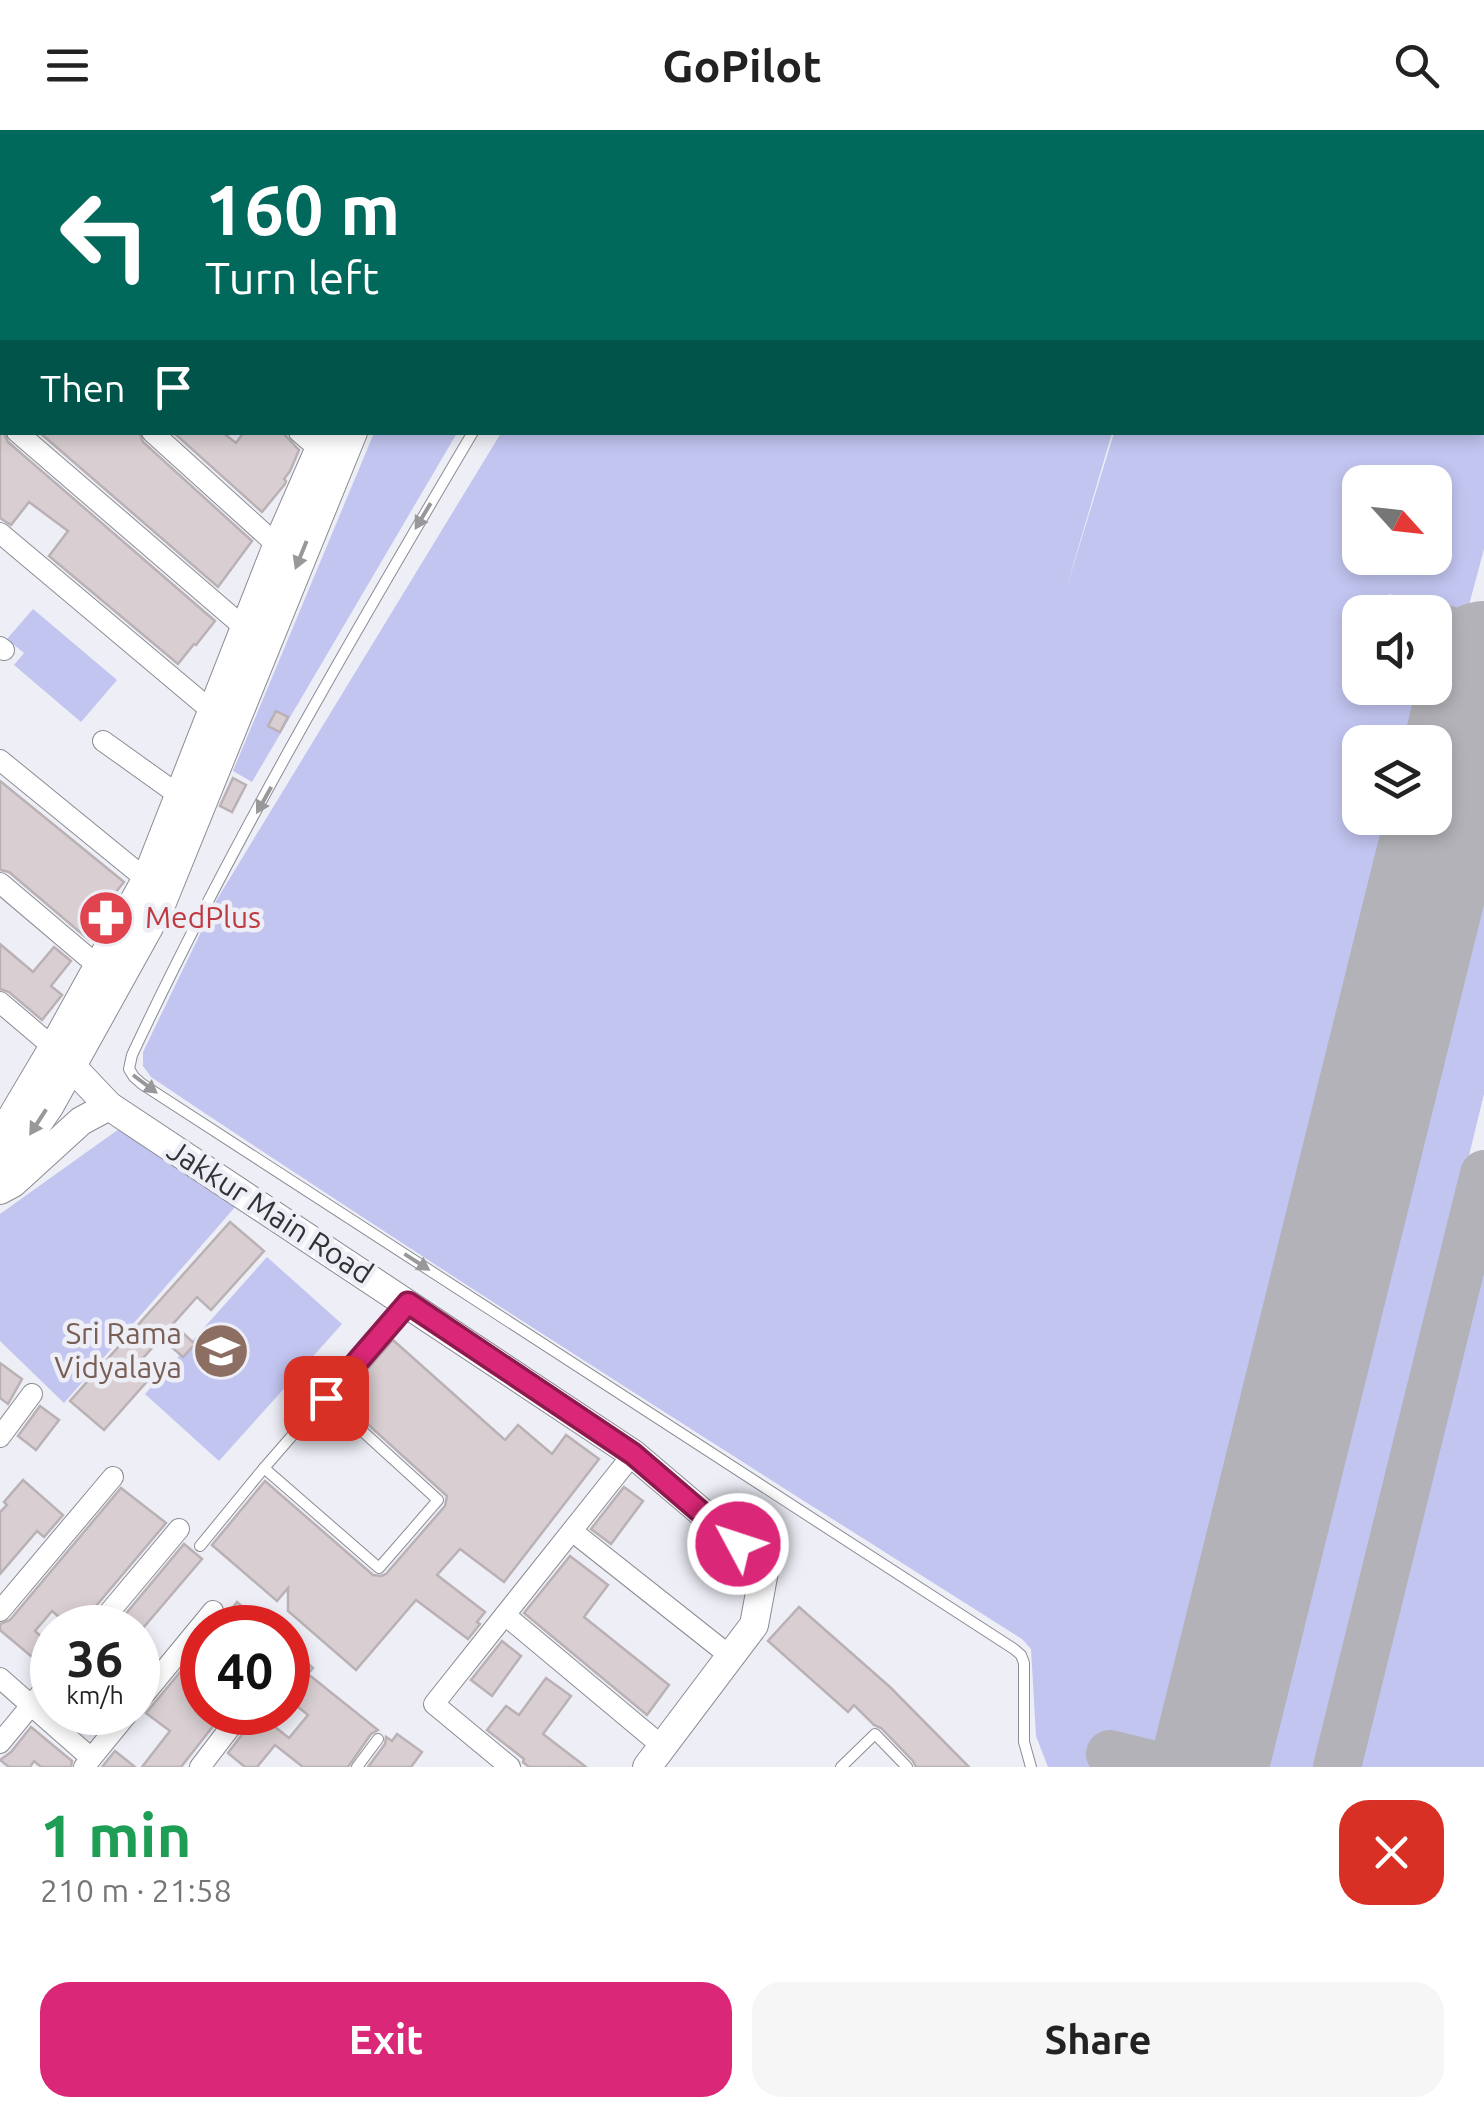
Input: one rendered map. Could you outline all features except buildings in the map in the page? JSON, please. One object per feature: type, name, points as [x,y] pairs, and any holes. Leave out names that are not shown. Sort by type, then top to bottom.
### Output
[{"type":"main road","points":[[0,1139],[63,1056],[159,907],[351,435]]},
{"type":"main road","points":[[0,1177],[30,1134],[98,966],[146,880],[278,546],[316,438]]},
{"type":"street","points":[[20,435],[246,629]]},
{"type":"street","points":[[155,435],[278,546]]},
{"type":"street","points":[[0,533],[213,712]]},
{"type":"street","points":[[103,741],[180,796]]},
{"type":"street","points":[[0,760],[146,880]]},
{"type":"street","points":[[0,883],[98,966]]},
{"type":"street","points":[[0,1002],[63,1056]]},
{"type":"street","name":"Jakkur Main Road","points":[[63,1056],[109,1106],[633,1454],[765,1566],[754,1625],[655,1757]]},
{"type":"street","points":[[0,1190],[81,1121],[109,1106]]},
{"type":"street","points":[[0,1438],[32,1394]]},
{"type":"street","points":[[510,1767],[434,1704],[633,1454]]},
{"type":"street","points":[[0,1612],[113,1477]]},
{"type":"street","points":[[115,1605],[179,1528]]},
{"type":"street","points":[[572,1531],[730,1656]]},
{"type":"street","points":[[504,1616],[655,1757]]},
{"type":"street","points":[[160,1675],[180,1650]]},
{"type":"street","points":[[0,1678],[30,1705]]},
{"type":"street","points":[[0,1743],[30,1707]]},
{"type":"street","points":[[59,1735],[87,1763],[110,1735]]},
{"type":"street","points":[[200,1767],[224,1735]]},
{"type":"lane","points":[[471,435],[376,597],[182,949],[129,1069],[142,1084],[1014,1649],[1024,1663],[1024,1742],[1032,1767]]},
{"type":"lane","points":[[200,1546],[408,1303]]},
{"type":"lane","points":[[264,1468],[379,1568],[438,1500],[326,1398]]},
{"type":"lane","points":[[841,1767],[875,1734],[907,1767]]},
{"type":"lane","points":[[357,1767],[378,1740]]},
{"type":"shaded area","points":[[373,435],[456,435],[252,782],[233,771]]},
{"type":"shaded area","points":[[500,435],[1111,435],[1064,596],[1113,435],[1484,435],[1484,549],[1469,605],[1461,611],[1452,609],[1452,595],[1342,595],[1342,705],[1445,705],[1440,725],[1342,725],[1342,835],[1413,835],[1189,1744],[1182,1751],[1104,1731],[1100,1767],[1048,1767],[1036,1736],[1031,1649],[1022,1639],[367,1220],[151,1077],[143,1066],[143,1052],[216,901]]},
{"type":"shaded area","points":[[33,609],[117,680],[81,722],[14,665],[24,653],[7,639]]},
{"type":"shaded area","points":[[1484,780],[1484,1094],[1320,1767],[1249,1767],[1242,1756]]},
{"type":"shaded area","points":[[119,1129],[236,1206],[64,1403],[0,1341],[0,1214]]},
{"type":"shaded area","points":[[267,1257],[342,1324],[219,1461],[145,1394]]},
{"type":"shaded area","points":[[1484,1262],[1484,1767],[1359,1767]]},
{"type":"taxiway","points":[[1452,631],[1475,638],[1484,649]]},
{"type":"taxiway","points":[[1337,1767],[1484,1174]]},
{"type":"taxiway","points":[[1110,1754],[1163,1767]]},
{"type":"taxiway","points":[[1207,1767],[1211,1758]]},
{"type":"runway","points":[[1209,1767],[1484,660]]},
{"type":"place","name":"MedPlus","points":[[106,918]]},
{"type":"place","name":"Sri Rama Vidyalaya","points":[[221,1351]]},
{"type":"route","points":[[326,1398],[408,1303],[633,1454],[738,1544]]}]
